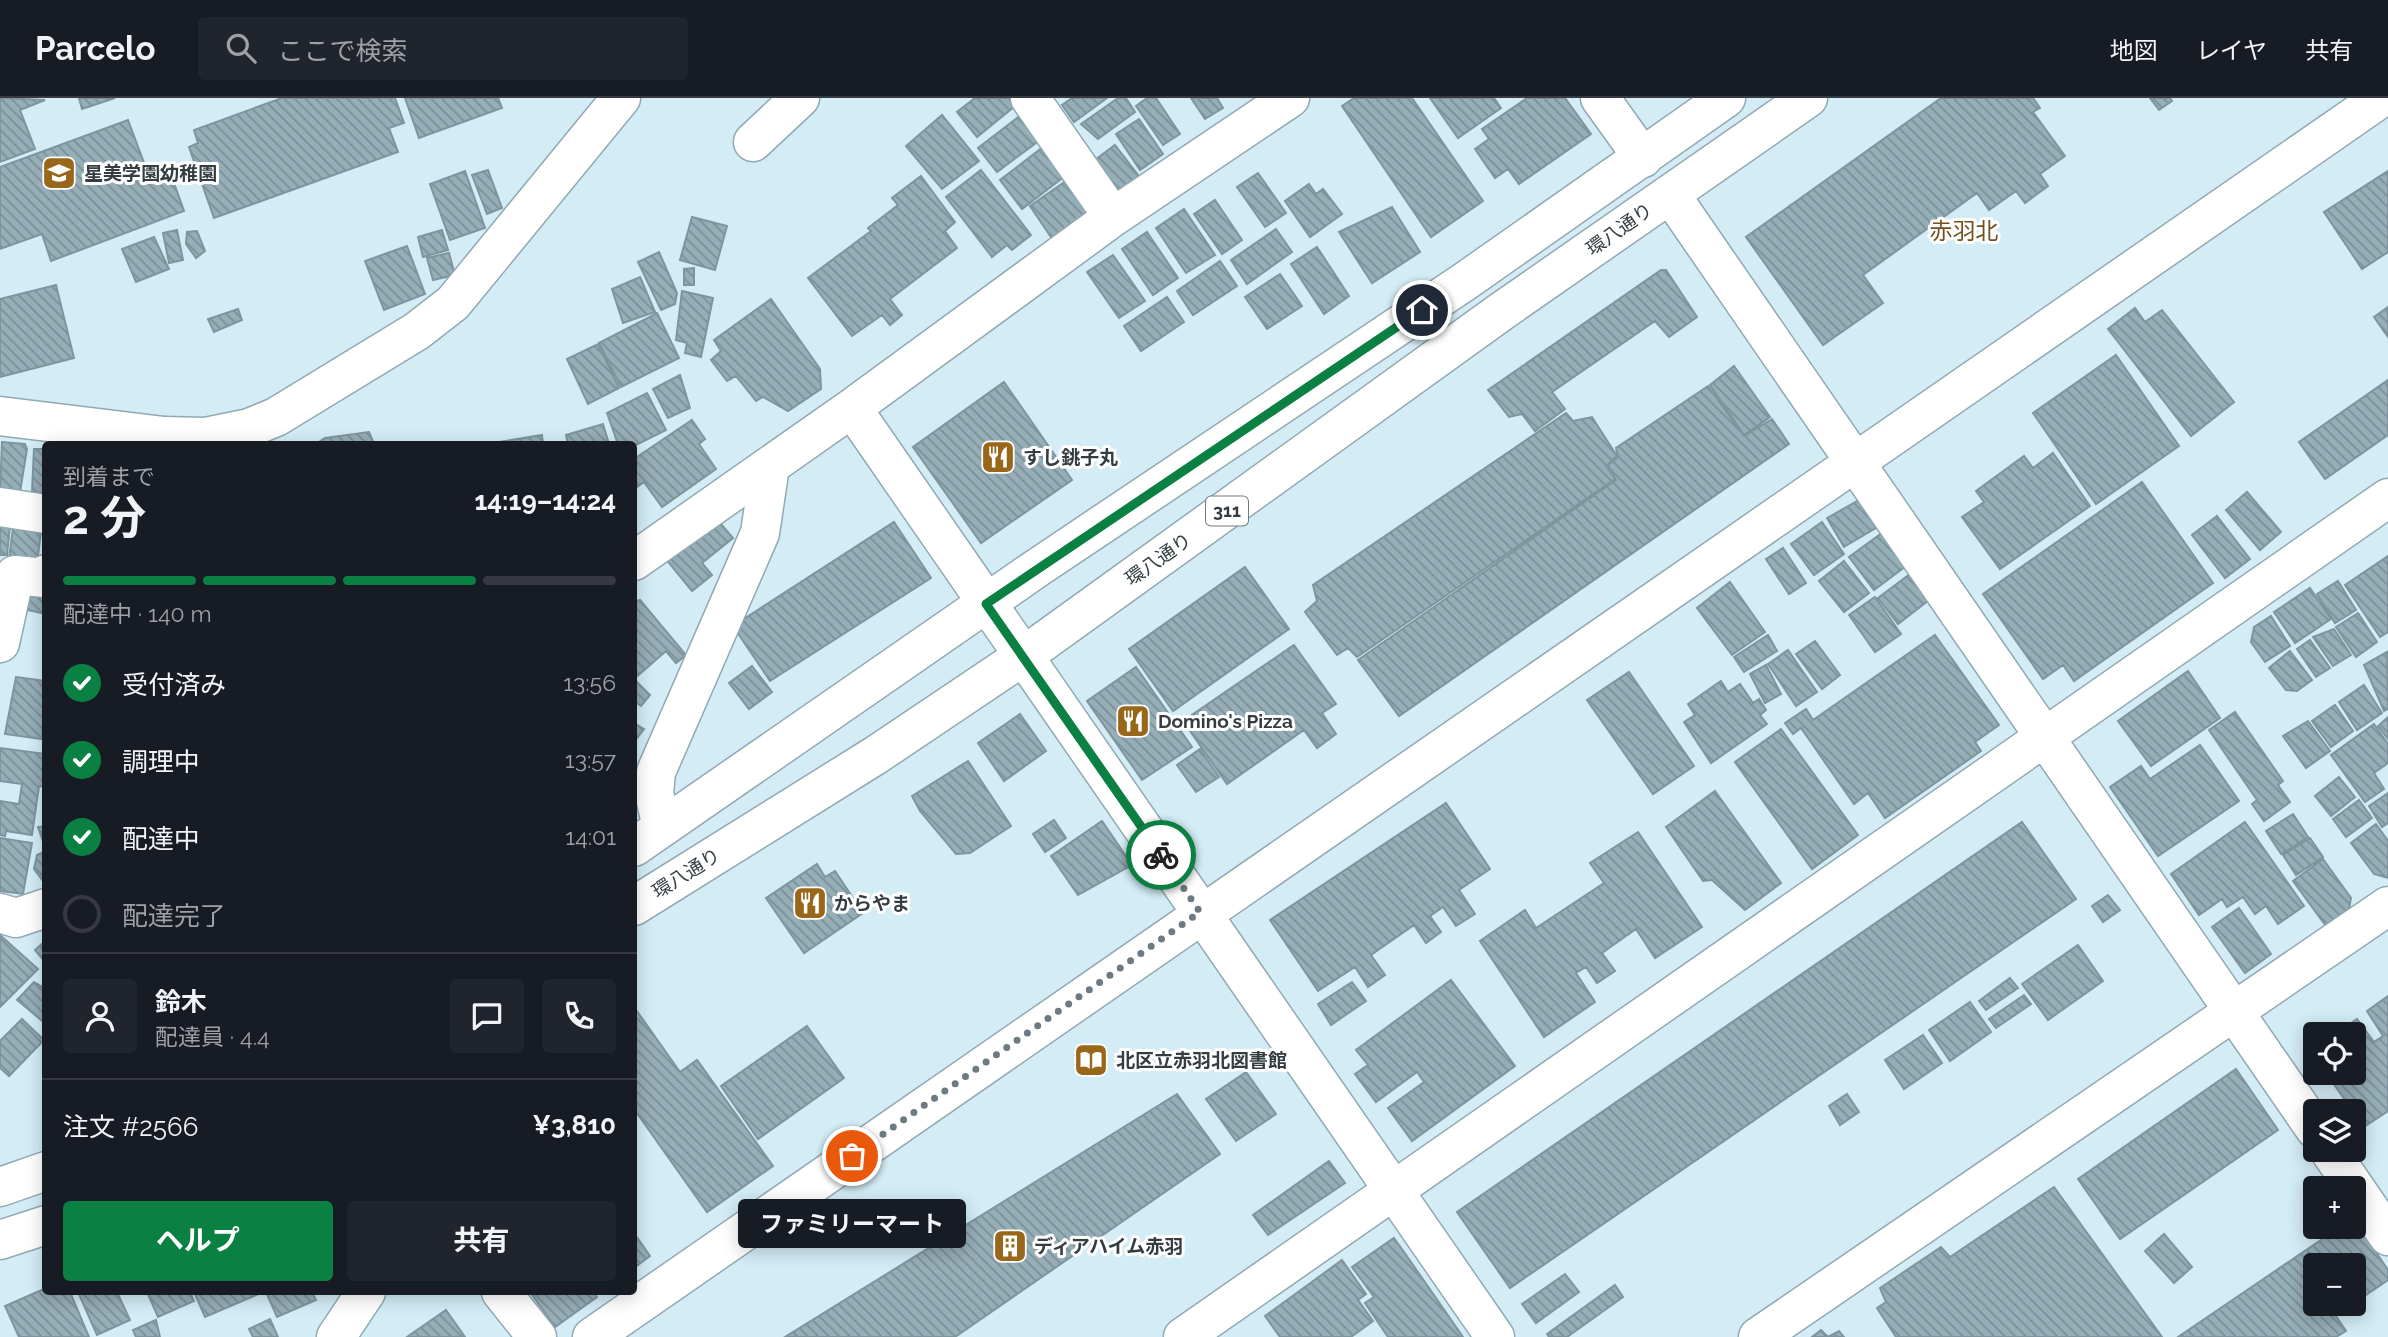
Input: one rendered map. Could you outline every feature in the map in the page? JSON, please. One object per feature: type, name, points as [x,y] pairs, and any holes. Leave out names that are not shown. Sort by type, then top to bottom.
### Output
[{"type":"street","points":[[0,416],[164,436],[205,437],[249,428],[276,416],[417,331],[453,303],[621,98]]},
{"type":"street","points":[[753,142],[800,98]]},
{"type":"street","points":[[1030,98],[1113,217]]},
{"type":"street","points":[[637,559],[852,408],[1113,217],[1290,98]]},
{"type":"street","points":[[1600,98],[1643,158]]},
{"type":"street","points":[[648,837],[1643,158],[1726,98]]},
{"type":"street","name":"環八通り","points":[[637,904],[876,755],[1022,657],[1502,311],[1808,98]]},
{"type":"street","points":[[592,1337],[1200,912],[1857,463],[2381,98]]},
{"type":"street","points":[[1670,194],[2303,1111]]},
{"type":"street","points":[[852,408],[1494,1337]]},
{"type":"street","points":[[648,837],[656,772],[760,533],[770,466]]},
{"type":"street","points":[[1183,1337],[2388,498]]},
{"type":"street","points":[[0,507],[42,513]]},
{"type":"street","points":[[0,643],[15,575],[42,578]]},
{"type":"street","points":[[1758,1337],[2388,906]]},
{"type":"street","points":[[0,913],[16,918],[42,909]]},
{"type":"street","points":[[2337,1162],[2388,1236]]},
{"type":"street","points":[[0,1187],[42,1172]]},
{"type":"street","points":[[0,1240],[42,1226]]},
{"type":"street","points":[[336,1337],[364,1295]]},
{"type":"street","points":[[503,1295],[537,1337]]},
{"type":"building","points":[[0,98],[45,100],[20,110],[35,149],[0,162]]},
{"type":"building","points":[[79,98],[115,98],[82,109]]},
{"type":"building","points":[[282,98],[395,98],[404,123],[389,128],[398,152],[214,218],[189,147],[198,143],[194,130]]},
{"type":"building","points":[[405,98],[498,98],[502,108],[419,138]]},
{"type":"building","points":[[975,98],[1009,98],[1015,106],[977,137],[957,112]]},
{"type":"building","points":[[1072,98],[1107,98],[1074,122],[1062,105]]},
{"type":"building","points":[[1118,98],[1126,98],[1135,112],[1098,139],[1081,124]]},
{"type":"building","points":[[1147,98],[1156,98],[1180,134],[1163,145],[1136,106]]},
{"type":"building","points":[[1191,98],[1217,98],[1223,108],[1205,119]]},
{"type":"building","points":[[1354,98],[1412,98],[1483,201],[1431,237],[1342,106]]},
{"type":"building","points":[[1430,98],[1494,98],[1501,108],[1458,138]]},
{"type":"building","points":[[1527,98],[1565,98],[1591,134],[1519,184],[1508,169],[1495,178],[1475,149],[1489,139],[1482,129]]},
{"type":"building","points":[[1941,98],[2033,98],[2040,108],[2033,112],[2065,156],[2040,174],[2048,186],[2025,203],[2016,191],[1989,210],[1977,193],[1863,275],[1883,303],[1823,345],[1746,237]]},
{"type":"building","points":[[2150,98],[2170,98],[2172,101],[2159,110]]},
{"type":"building","points":[[942,115],[979,161],[942,189],[906,146]]},
{"type":"building","points":[[1021,115],[1040,140],[997,172],[978,148]]},
{"type":"building","points":[[1139,119],[1163,154],[1140,170],[1116,134]]},
{"type":"building","points":[[128,120],[149,176],[169,169],[184,211],[51,261],[42,234],[0,249],[0,167]]},
{"type":"building","points":[[1115,145],[1142,180],[1121,196],[1095,160]]},
{"type":"building","points":[[1043,147],[1065,176],[1022,209],[1000,180]]},
{"type":"building","points":[[488,170],[502,208],[487,214],[472,175]]},
{"type":"building","points":[[981,170],[1031,235],[1012,250],[1007,245],[992,257],[946,197]]},
{"type":"building","points":[[465,171],[485,228],[450,240],[430,184]]},
{"type":"building","points":[[2388,171],[2388,252],[2362,269],[2324,212]]},
{"type":"building","points":[[1258,173],[1286,213],[1265,227],[1237,187]]},
{"type":"building","points":[[921,176],[955,222],[945,231],[957,248],[890,299],[902,315],[890,325],[882,315],[852,336],[808,278],[871,231],[868,228],[898,205],[892,198]]},
{"type":"building","points":[[1066,181],[1089,214],[1053,240],[1030,206]]},
{"type":"building","points":[[1309,184],[1316,194],[1323,189],[1342,214],[1310,237],[1285,201]]},
{"type":"building","points":[[1215,200],[1242,240],[1222,254],[1194,214]]},
{"type":"building","points":[[1392,207],[1420,252],[1372,283],[1339,232]]},
{"type":"building","points":[[1184,209],[1215,255],[1186,273],[1156,228]]},
{"type":"building","points":[[692,217],[727,226],[715,270],[680,260]]},
{"type":"building","points":[[1276,229],[1292,252],[1247,284],[1231,260]]},
{"type":"building","points":[[177,230],[183,260],[169,263],[163,233]]},
{"type":"building","points":[[442,230],[448,250],[423,257],[418,237]]},
{"type":"building","points":[[197,231],[205,251],[196,258],[186,244],[187,232]]},
{"type":"building","points":[[1147,232],[1178,278],[1153,295],[1122,249]]},
{"type":"building","points":[[154,237],[169,269],[136,282],[122,249]]},
{"type":"building","points":[[407,246],[425,294],[384,310],[365,261]]},
{"type":"building","points":[[1317,247],[1349,296],[1324,314],[1291,264]]},
{"type":"building","points":[[659,252],[677,293],[675,304],[661,310],[638,262]]},
{"type":"building","points":[[449,253],[455,275],[433,280],[427,258]]},
{"type":"building","points":[[1113,255],[1145,301],[1119,318],[1087,272]]},
{"type":"building","points":[[1220,261],[1237,286],[1193,315],[1177,291]]},
{"type":"building","points":[[694,268],[694,285],[684,285],[684,269]]},
{"type":"building","points":[[1661,270],[1666,270],[1697,317],[1669,337],[1655,321],[1552,392],[1565,409],[1535,431],[1522,414],[1509,417],[1488,390]]},
{"type":"building","points":[[1280,274],[1302,306],[1267,329],[1245,297]]},
{"type":"building","points":[[640,277],[655,312],[623,323],[612,289]]},
{"type":"building","points":[[56,285],[74,358],[0,377],[0,299]]},
{"type":"building","points":[[682,291],[713,298],[701,357],[685,353],[687,343],[676,340]]},
{"type":"building","points":[[1167,297],[1184,322],[1141,351],[1124,326]]},
{"type":"building","points":[[771,299],[820,369],[821,389],[788,411],[763,397],[756,401],[736,376],[727,381],[711,360],[721,351],[714,340]]},
{"type":"building","points":[[2388,307],[2388,337],[2374,317]]},
{"type":"building","points":[[2135,308],[2145,322],[2162,310],[2234,402],[2191,436],[2108,329]]},
{"type":"building","points":[[238,309],[242,320],[214,332],[208,319]]},
{"type":"building","points":[[657,313],[679,358],[621,387],[599,343]]},
{"type":"building","points":[[598,344],[619,388],[588,404],[567,359]]},
{"type":"building","points":[[2116,355],[2179,446],[2096,504],[2033,413]]},
{"type":"building","points":[[1734,366],[1770,417],[1744,435],[1710,385]]},
{"type":"building","points":[[680,375],[690,408],[668,418],[653,389]]},
{"type":"building","points":[[2388,380],[2388,435],[2325,479],[2299,442]]},
{"type":"building","points":[[1004,382],[1072,480],[981,543],[913,447]]},
{"type":"building","points":[[1708,386],[1744,436],[1772,419],[1789,444],[1399,716],[1358,660],[1616,480],[1608,465],[1618,457],[1616,448]]},
{"type":"building","points":[[647,393],[666,430],[637,444],[637,441],[617,441],[607,413]]},
{"type":"building","points":[[1566,413],[1573,421],[1592,417],[1617,456],[1606,466],[1615,479],[1357,657],[1348,648],[1337,655],[1305,612],[1317,601],[1313,585]]},
{"type":"building","points":[[692,420],[705,439],[699,444],[716,469],[662,507],[644,482],[637,487],[637,457]]},
{"type":"building","points":[[603,424],[608,441],[567,441],[566,435]]},
{"type":"building","points":[[369,432],[373,441],[320,441],[325,438]]},
{"type":"building","points":[[542,435],[543,441],[505,441]]},
{"type":"building","points":[[2,442],[25,444],[27,449],[20,492],[0,492]]},
{"type":"building","points":[[34,449],[42,449],[42,493],[32,492]]},
{"type":"building","points":[[2053,453],[2090,506],[2000,569],[1962,517],[1984,502],[1976,491],[2024,456],[2033,468]]},
{"type":"building","points":[[2142,482],[2213,583],[2074,681],[2063,665],[2043,679],[1983,594]]},
{"type":"building","points":[[2247,492],[2281,532],[2260,550],[2226,510]]},
{"type":"building","points":[[1859,500],[1876,528],[1844,547],[1827,518]]},
{"type":"building","points":[[2217,516],[2250,559],[2225,578],[2192,535]]},
{"type":"building","points":[[715,517],[733,538],[702,563],[712,575],[692,591],[665,558]]},
{"type":"building","points":[[894,522],[931,578],[770,681],[733,626]]},
{"type":"building","points":[[1822,522],[1844,554],[1814,575],[1791,544]]},
{"type":"building","points":[[0,525],[10,526],[7,555],[0,555]]},
{"type":"building","points":[[13,528],[41,532],[37,563],[9,559]]},
{"type":"building","points":[[1882,533],[1906,566],[1874,590],[1849,557]]},
{"type":"building","points":[[1783,548],[1806,583],[1789,594],[1766,559]]},
{"type":"building","points":[[2388,556],[2388,632],[2380,637],[2345,585]]},
{"type":"building","points":[[1844,561],[1869,593],[1844,612],[1819,581]]},
{"type":"building","points":[[1245,567],[1289,629],[1173,711],[1129,649]]},
{"type":"building","points":[[1910,574],[1929,600],[1898,624],[1878,598]]},
{"type":"building","points":[[2338,581],[2356,610],[2335,623],[2317,594]]},
{"type":"building","points":[[1730,582],[1765,632],[1732,655],[1697,608]]},
{"type":"building","points":[[2310,588],[2331,619],[2295,643],[2274,612]]},
{"type":"building","points":[[26,596],[42,597],[42,613],[23,609]]},
{"type":"building","points":[[1875,597],[1901,634],[1875,652],[1849,615]]},
{"type":"building","points":[[640,600],[686,655],[676,663],[666,651],[637,676],[637,601]]},
{"type":"building","points":[[2358,613],[2377,642],[2356,657],[2336,627]]},
{"type":"building","points":[[2271,616],[2290,646],[2265,662],[2251,642],[2254,627]]},
{"type":"building","points":[[2334,629],[2351,655],[2333,666],[2313,637]]},
{"type":"building","points":[[1768,635],[1777,651],[1744,672],[1734,657]]},
{"type":"building","points":[[1935,635],[1999,725],[1975,742],[1981,751],[1885,818],[1868,793],[1854,804],[1801,728],[1793,734],[1785,723],[1806,709],[1813,720]]},
{"type":"building","points":[[2310,640],[2330,668],[2316,677],[2297,649]]},
{"type":"building","points":[[1815,641],[1840,675],[1822,689],[1796,654]]},
{"type":"building","points":[[1294,645],[1336,704],[1322,713],[1336,734],[1317,748],[1304,730],[1227,784],[1183,721]]},
{"type":"building","points":[[1788,650],[1817,692],[1796,706],[1768,664]]},
{"type":"building","points":[[2290,651],[2312,680],[2297,691],[2286,690],[2269,668]]},
{"type":"building","points":[[2387,652],[2388,709],[2384,711],[2364,665]]},
{"type":"building","points":[[1766,665],[1781,694],[1765,703],[1750,674]]},
{"type":"building","points":[[752,666],[772,692],[749,709],[729,683]]},
{"type":"building","points":[[1136,667],[1192,747],[1142,780],[1087,701]]},
{"type":"building","points":[[2188,671],[2220,718],[2151,766],[2118,721]]},
{"type":"building","points":[[1629,672],[1694,766],[1653,794],[1587,700]]},
{"type":"building","points":[[16,677],[42,680],[42,739],[5,734]]},
{"type":"building","points":[[1721,681],[1728,692],[1740,684],[1753,703],[1759,699],[1766,710],[1760,715],[1767,724],[1711,763],[1684,722],[1695,715],[1688,704]]},
{"type":"building","points":[[637,682],[650,695],[641,706],[637,703]]},
{"type":"building","points":[[2364,685],[2382,713],[2357,730],[2339,702]]},
{"type":"building","points":[[2335,705],[2353,731],[2331,747],[2312,721]]},
{"type":"building","points":[[2235,712],[2283,781],[2278,785],[2290,802],[2264,821],[2252,804],[2257,800],[2209,730]]},
{"type":"building","points":[[1020,714],[1046,751],[1004,781],[978,743]]},
{"type":"building","points":[[2388,717],[2388,739],[2378,726]]},
{"type":"building","points":[[2308,721],[2330,751],[2306,768],[2283,736]]},
{"type":"building","points":[[2374,724],[2388,744],[2388,763],[2374,773],[2384,789],[2365,802],[2331,755]]},
{"type":"building","points":[[637,725],[644,729],[637,738]]},
{"type":"building","points":[[1781,729],[1858,835],[1812,869],[1735,762]]},
{"type":"building","points":[[2200,745],[2239,801],[2158,856],[2110,787],[2141,766],[2150,779]]},
{"type":"building","points":[[0,748],[42,753],[42,786],[39,786],[32,835],[6,831],[5,836],[0,835],[0,801],[19,804],[22,784],[0,781]]},
{"type":"building","points":[[1200,749],[1219,777],[1196,792],[1177,765]]},
{"type":"building","points":[[968,761],[1011,826],[970,853],[956,854],[920,811],[912,796]]},
{"type":"building","points":[[2339,777],[2355,797],[2331,816],[2315,796]]},
{"type":"building","points":[[1715,791],[1781,883],[1745,910],[1712,880],[1703,881],[1666,827]]},
{"type":"building","points":[[2388,793],[2388,823],[2382,827],[2369,806]]},
{"type":"building","points":[[2359,800],[2372,818],[2346,837],[2333,819]]},
{"type":"building","points":[[1446,803],[1490,869],[1459,890],[1475,914],[1456,926],[1443,907],[1430,916],[1441,932],[1426,943],[1414,925],[1371,955],[1385,975],[1368,987],[1355,967],[1318,991],[1270,920]]},
{"type":"building","points":[[2293,814],[2308,837],[2281,854],[2266,831]]},
{"type":"building","points":[[1054,820],[1066,838],[1045,852],[1033,834]]},
{"type":"building","points":[[1102,821],[1132,865],[1078,895],[1051,856]]},
{"type":"building","points":[[2022,822],[2076,899],[1510,1288],[1457,1212]]},
{"type":"building","points":[[2245,822],[2304,906],[2278,924],[2266,906],[2255,914],[2243,897],[2227,907],[2222,899],[2199,915],[2171,874]]},
{"type":"building","points":[[2376,824],[2388,841],[2388,878],[2374,874],[2351,843]]},
{"type":"building","points":[[1638,832],[1702,927],[1655,958],[1636,929],[1602,953],[1615,971],[1597,983],[1586,967],[1576,973],[1595,1002],[1544,1037],[1480,941],[1525,910],[1536,928],[1604,883],[1590,863]]},
{"type":"building","points":[[0,838],[32,843],[23,894],[0,891]]},
{"type":"building","points":[[2310,838],[2323,857],[2296,875],[2283,855]]},
{"type":"building","points":[[42,853],[42,880],[34,869],[37,855]]},
{"type":"building","points":[[2323,859],[2351,898],[2349,909],[2326,926],[2293,881]]},
{"type":"building","points":[[817,864],[825,877],[835,871],[863,913],[804,953],[766,898]]},
{"type":"building","points":[[2108,895],[2120,910],[2103,922],[2092,906]]},
{"type":"building","points":[[2239,908],[2271,954],[2245,973],[2212,927]]},
{"type":"building","points":[[0,935],[38,969],[0,1007]]},
{"type":"building","points":[[42,944],[42,958],[35,950]]},
{"type":"building","points":[[2078,945],[2103,981],[2048,1020],[2022,984]]},
{"type":"building","points":[[2010,978],[2018,988],[1986,1010],[1979,1001]]},
{"type":"building","points":[[1451,980],[1515,1066],[1412,1141],[1388,1108],[1424,1082],[1417,1072],[1376,1102],[1355,1074],[1368,1065],[1356,1050]]},
{"type":"building","points":[[34,982],[42,987],[42,1021],[17,1000]]},
{"type":"building","points":[[1352,982],[1366,1001],[1331,1025],[1318,1004]]},
{"type":"building","points":[[2024,995],[2031,1004],[1996,1028],[1989,1019]]},
{"type":"building","points":[[2388,996],[2388,1111],[2366,1126],[2366,1099],[2344,1099],[2334,1085],[2366,1085],[2366,1031],[2374,1042],[2383,1036],[2367,1011]]},
{"type":"building","points":[[1970,1002],[1991,1032],[1950,1061],[1929,1030]]},
{"type":"building","points":[[637,1011],[680,1072],[697,1060],[773,1166],[707,1212],[637,1113]]},
{"type":"building","points":[[22,1019],[42,1038],[42,1042],[9,1076],[0,1068],[0,1041]]},
{"type":"building","points":[[807,1026],[844,1078],[758,1139],[721,1086]]},
{"type":"building","points":[[1923,1035],[1942,1063],[1904,1089],[1885,1060]]},
{"type":"building","points":[[2236,1069],[2278,1130],[2120,1239],[2078,1179]]},
{"type":"building","points":[[1246,1072],[1276,1114],[1236,1141],[1206,1099]]},
{"type":"building","name":"ディアハイム赤羽","points":[[1177,1094],[1220,1154],[955,1337],[785,1337]]},
{"type":"building","points":[[1847,1094],[1859,1112],[1840,1125],[1829,1106]]},
{"type":"building","points":[[1329,1161],[1345,1183],[1268,1235],[1253,1215]]},
{"type":"building","points":[[2054,1187],[2162,1337],[1896,1337],[1877,1308],[1886,1302],[1880,1288],[1941,1247],[1950,1257]]},
{"type":"building","points":[[2164,1234],[2192,1267],[2174,1283],[2145,1251]]},
{"type":"building","points":[[637,1237],[650,1256],[637,1266]]},
{"type":"building","points":[[2366,1237],[2388,1270],[2388,1280],[2366,1295],[2366,1253],[2303,1253],[2303,1316],[2336,1316],[2346,1331],[2336,1337],[2178,1337],[2322,1239]]},
{"type":"building","points":[[1394,1238],[1463,1337],[1388,1337],[1365,1303],[1374,1297],[1352,1267]]},
{"type":"building","points":[[1342,1260],[1366,1294],[1358,1300],[1373,1321],[1351,1337],[1280,1337],[1265,1316]]},
{"type":"building","points":[[1565,1274],[1579,1292],[1536,1323],[1522,1304]]},
{"type":"building","points":[[1615,1285],[1623,1297],[1567,1337],[1549,1337],[1547,1334]]},
{"type":"building","points":[[42,1290],[42,1295],[71,1295],[89,1337],[19,1337],[5,1306]]},
{"type":"building","points":[[79,1295],[118,1295],[130,1320],[97,1335]]},
{"type":"building","points":[[148,1295],[191,1295],[194,1301],[158,1317]]},
{"type":"building","points":[[195,1295],[256,1295],[205,1317]]},
{"type":"building","points":[[267,1295],[314,1295],[316,1300],[277,1317]]},
{"type":"building","points":[[532,1295],[597,1297],[555,1327]]},
{"type":"building","points":[[446,1310],[465,1337],[407,1337]]},
{"type":"building","points":[[270,1319],[278,1337],[253,1337],[249,1329]]},
{"type":"building","points":[[156,1320],[160,1337],[136,1337],[133,1330]]},
{"type":"building","points":[[1821,1330],[1828,1337],[1812,1337]]},
{"type":"building","points":[[1839,1331],[1844,1337],[1828,1337]]},
{"type":"way so far","points":[[852,1156],[1200,912],[1161,855]]},
{"type":"place","name":"星美学園幼稚園","points":[[59,173]]},
{"type":"place","name":"すし銚子丸","points":[[998,457]]},
{"type":"place","name":"Domino's Pizza","points":[[1133,721]]},
{"type":"place","name":"からやま","points":[[810,903]]},
{"type":"place","name":"北区立赤羽北図書館","points":[[1091,1060]]},
{"type":"place","name":"ファミリーマート","points":[[852,1156]]},
{"type":"place","name":"ディアハイム赤羽","points":[[1010,1246]]},
{"type":"district","name":"赤羽北","points":[[1964,231]]},
{"type":"route","points":[[1161,855],[986,604],[1422,310]]}]
